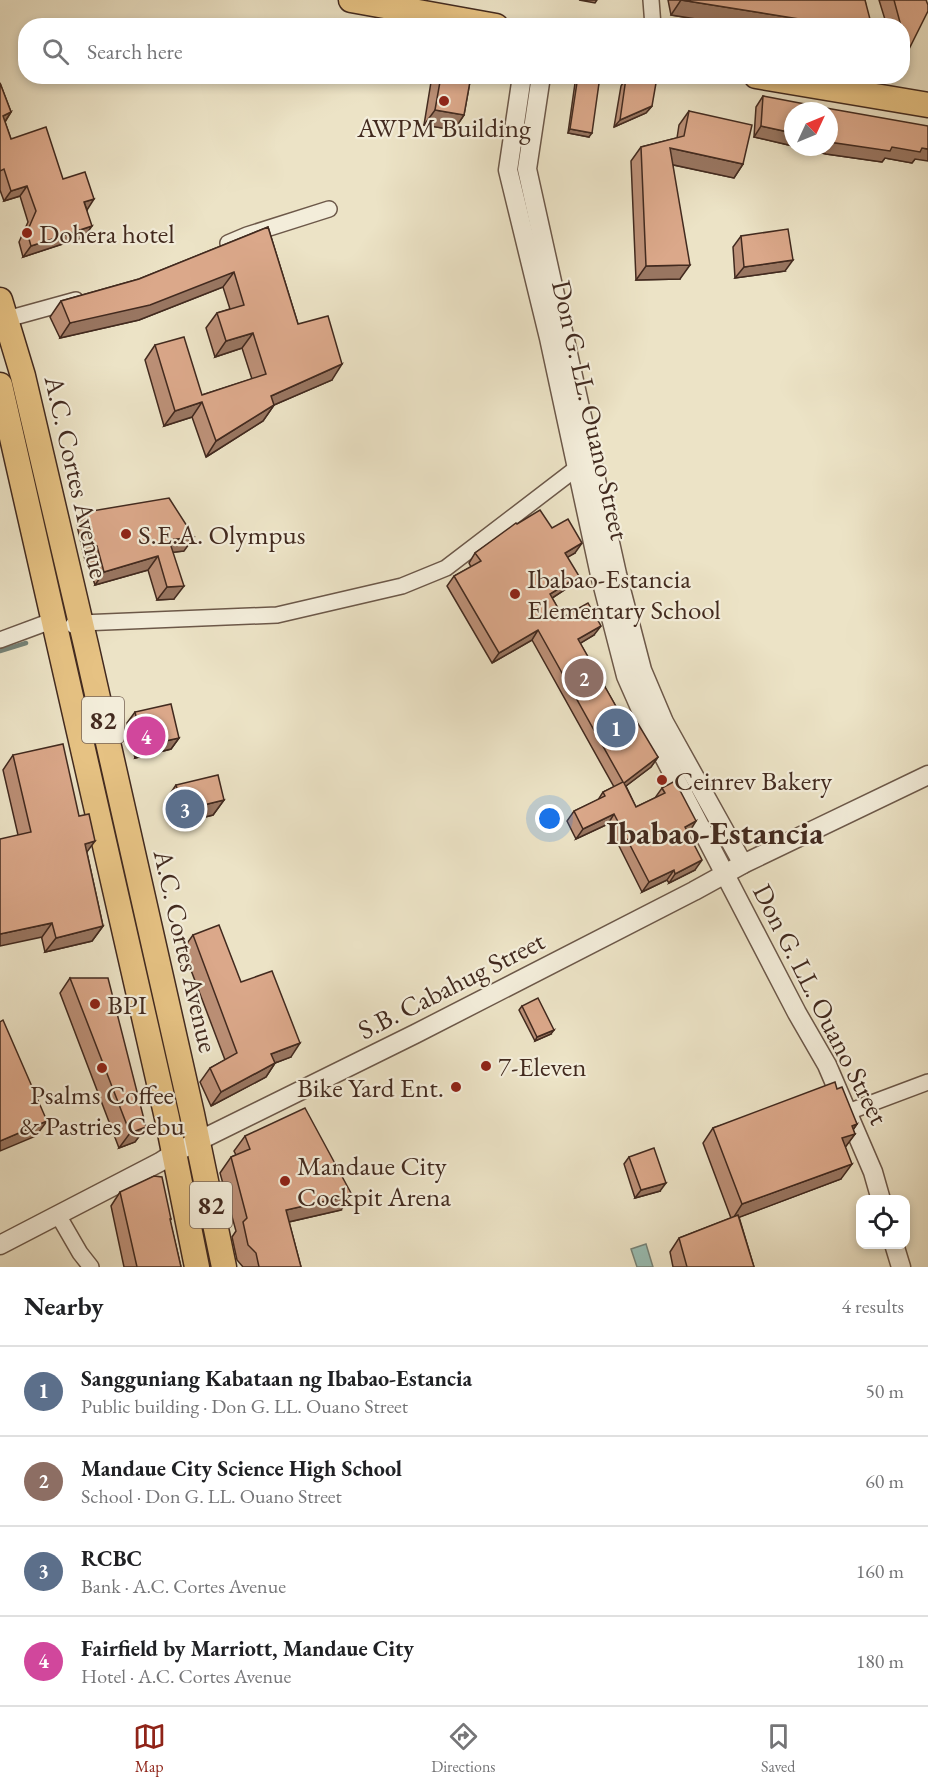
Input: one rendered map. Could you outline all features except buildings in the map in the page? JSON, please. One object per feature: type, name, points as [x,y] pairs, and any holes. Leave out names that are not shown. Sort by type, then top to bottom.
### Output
[{"type":"main road","points":[[357,1],[452,18]]},
{"type":"main road","points":[[803,84],[928,105]]},
{"type":"main road","name":"A.C. Cortes Avenue","points":[[3,310],[23,376],[81,623],[192,1114],[224,1267]]},
{"type":"main road","name":"A.C. Cortes Avenue","points":[[0,385],[5,430],[55,625],[174,1153],[197,1267]]},
{"type":"main road","points":[[122,919],[147,914]]},
{"type":"street","points":[[651,0],[652,18]]},
{"type":"street","name":"Don G. LL. Ouano Street","points":[[521,84],[508,170],[556,336],[600,536]]},
{"type":"street","name":"Don G. LL. Ouano Street","points":[[540,84],[527,170],[578,467],[657,725],[725,874],[797,1013],[827,1065],[873,1172],[880,1195]]},
{"type":"street","points":[[217,248],[247,235],[328,209]]},
{"type":"street","points":[[3,310],[92,295]]},
{"type":"street","points":[[0,640],[55,625],[277,615],[402,586],[446,568],[578,467]]},
{"type":"street","name":"Don G. LL. Ouano Street","points":[[657,725],[743,864]]},
{"type":"street","name":"S.B. Cabahug Street","points":[[0,1245],[174,1153],[416,1034],[743,864],[928,776]]},
{"type":"street","points":[[848,1112],[928,1082]]},
{"type":"street","points":[[58,1215],[80,1253],[92,1267]]},
{"type":"street","points":[[895,1249],[901,1267]]},
{"type":"water","points":[[646,1244],[653,1267],[637,1267],[631,1249]]},
{"type":"waterway","points":[[0,651],[26,643]]},
{"type":"place","name":"AWPM Building","points":[[444,101]]},
{"type":"place","name":"Dohera hotel","points":[[27,233]]},
{"type":"place","name":"S.E.A. Olympus","points":[[126,534]]},
{"type":"place","name":"Ibabao-Estancia Elementary School","points":[[515,594]]},
{"type":"place","name":"Mandaue City Science High School","points":[[584,678]]},
{"type":"place","name":"Sangguniang Kabataan ng Ibabao-Estancia","points":[[616,728]]},
{"type":"place","name":"Fairfield by Marriott, Mandaue City","points":[[146,736]]},
{"type":"place","name":"Ceinrev Bakery","points":[[662,780]]},
{"type":"place","name":"RCBC","points":[[185,809]]},
{"type":"place","name":"BPI","points":[[95,1004]]},
{"type":"place","name":"7-Eleven","points":[[486,1066]]},
{"type":"place","name":"Psalms Coffee & Pastries Cebu","points":[[102,1068]]},
{"type":"place","name":"Bike Yard Ent.","points":[[456,1087]]},
{"type":"place","name":"Mandaue City Cockpit Arena","points":[[285,1181]]},
{"type":"district","name":"Ibabao-Estancia","points":[[715,832]]}]
